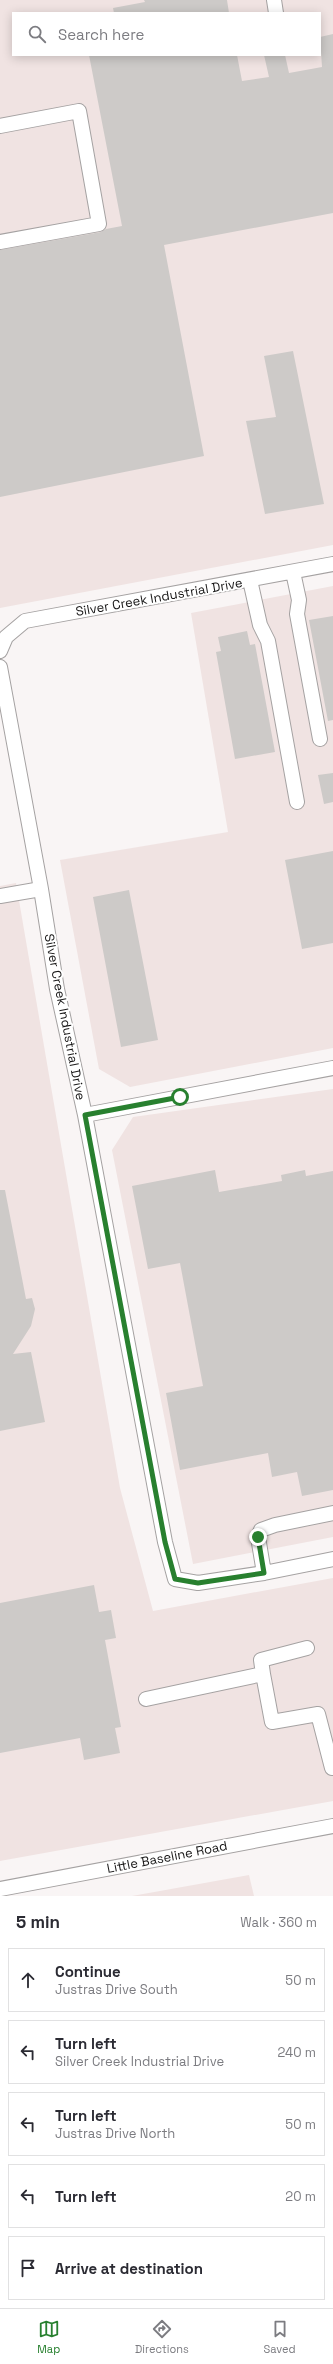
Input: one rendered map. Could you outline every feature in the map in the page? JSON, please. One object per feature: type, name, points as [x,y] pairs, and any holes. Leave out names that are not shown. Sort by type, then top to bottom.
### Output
[{"type":"street","points":[[274,0],[276,12]]},
{"type":"street","points":[[0,126],[79,111],[99,224],[0,242]]},
{"type":"street","name":"Silver Creek Industrial Drive","points":[[0,651],[3,634],[25,621],[333,564]]},
{"type":"street","points":[[293,572],[299,600],[296,614],[320,740]]},
{"type":"street","points":[[250,580],[260,624],[268,641],[297,802]]},
{"type":"street","name":"Silver Creek Industrial Drive","points":[[0,667],[41,888],[56,989],[85,1115],[165,1542],[175,1579],[198,1583],[264,1573]]},
{"type":"street","points":[[0,896],[41,888]]},
{"type":"street","points":[[85,1115],[333,1068]]},
{"type":"street","points":[[333,1513],[276,1525],[261,1530],[258,1537],[264,1573],[333,1558]]},
{"type":"street","points":[[308,1648],[261,1660],[272,1722],[318,1714],[332,1768]]},
{"type":"street","points":[[146,1699],[263,1674]]},
{"type":"street","name":"Little Baseline Road","points":[[0,1889],[333,1826]]},
{"type":"shaded area","points":[[0,0],[333,0],[333,545],[0,608]]},
{"type":"shaded area","points":[[333,586],[333,1048],[130,1087],[99,1069],[60,860],[228,832],[191,613]]},
{"type":"shaded area","points":[[16,883],[120,1488],[153,1611],[333,1578],[333,1801],[0,1861],[0,886]]},
{"type":"shaded area","points":[[333,1089],[333,1537],[193,1564],[112,1150],[133,1117]]},
{"type":"shaded area","points":[[249,1875],[254,1896],[132,1896]]},
{"type":"building","points":[[144,0],[227,0],[229,12],[114,12],[113,8],[145,2]]},
{"type":"building","points":[[333,34],[333,213],[164,245],[204,456],[0,497],[0,250],[101,232],[106,229],[122,226],[89,56],[237,56],[242,81],[269,77],[264,56],[285,56],[289,73],[322,67],[321,37]]},
{"type":"building","points":[[293,351],[324,504],[265,514],[246,421],[276,417],[264,356]]},
{"type":"building","points":[[333,616],[333,720],[328,721],[309,620]]},
{"type":"building","points":[[247,631],[250,645],[255,644],[275,752],[235,759],[216,652],[221,651],[218,637]]},
{"type":"building","points":[[333,773],[333,802],[324,804],[318,775]]},
{"type":"building","points":[[333,851],[333,943],[302,949],[285,860]]},
{"type":"building","points":[[129,890],[158,1040],[121,1047],[93,897]]},
{"type":"building","points":[[215,1170],[219,1192],[282,1181],[281,1175],[305,1170],[306,1176],[333,1171],[333,1490],[302,1496],[297,1472],[272,1477],[268,1453],[180,1470],[166,1393],[203,1386],[180,1263],[148,1269],[132,1186]]},
{"type":"building","points":[[0,1190],[5,1190],[26,1299],[32,1298],[35,1309],[31,1326],[13,1354],[31,1352],[45,1422],[0,1431]]},
{"type":"building","points":[[94,1585],[99,1612],[111,1610],[116,1638],[105,1640],[121,1727],[115,1728],[120,1753],[84,1760],[80,1738],[0,1753],[0,1603]]},
{"type":"route","points":[[180,1097],[85,1115],[165,1542],[175,1579],[198,1583],[264,1573],[258,1537]]}]
